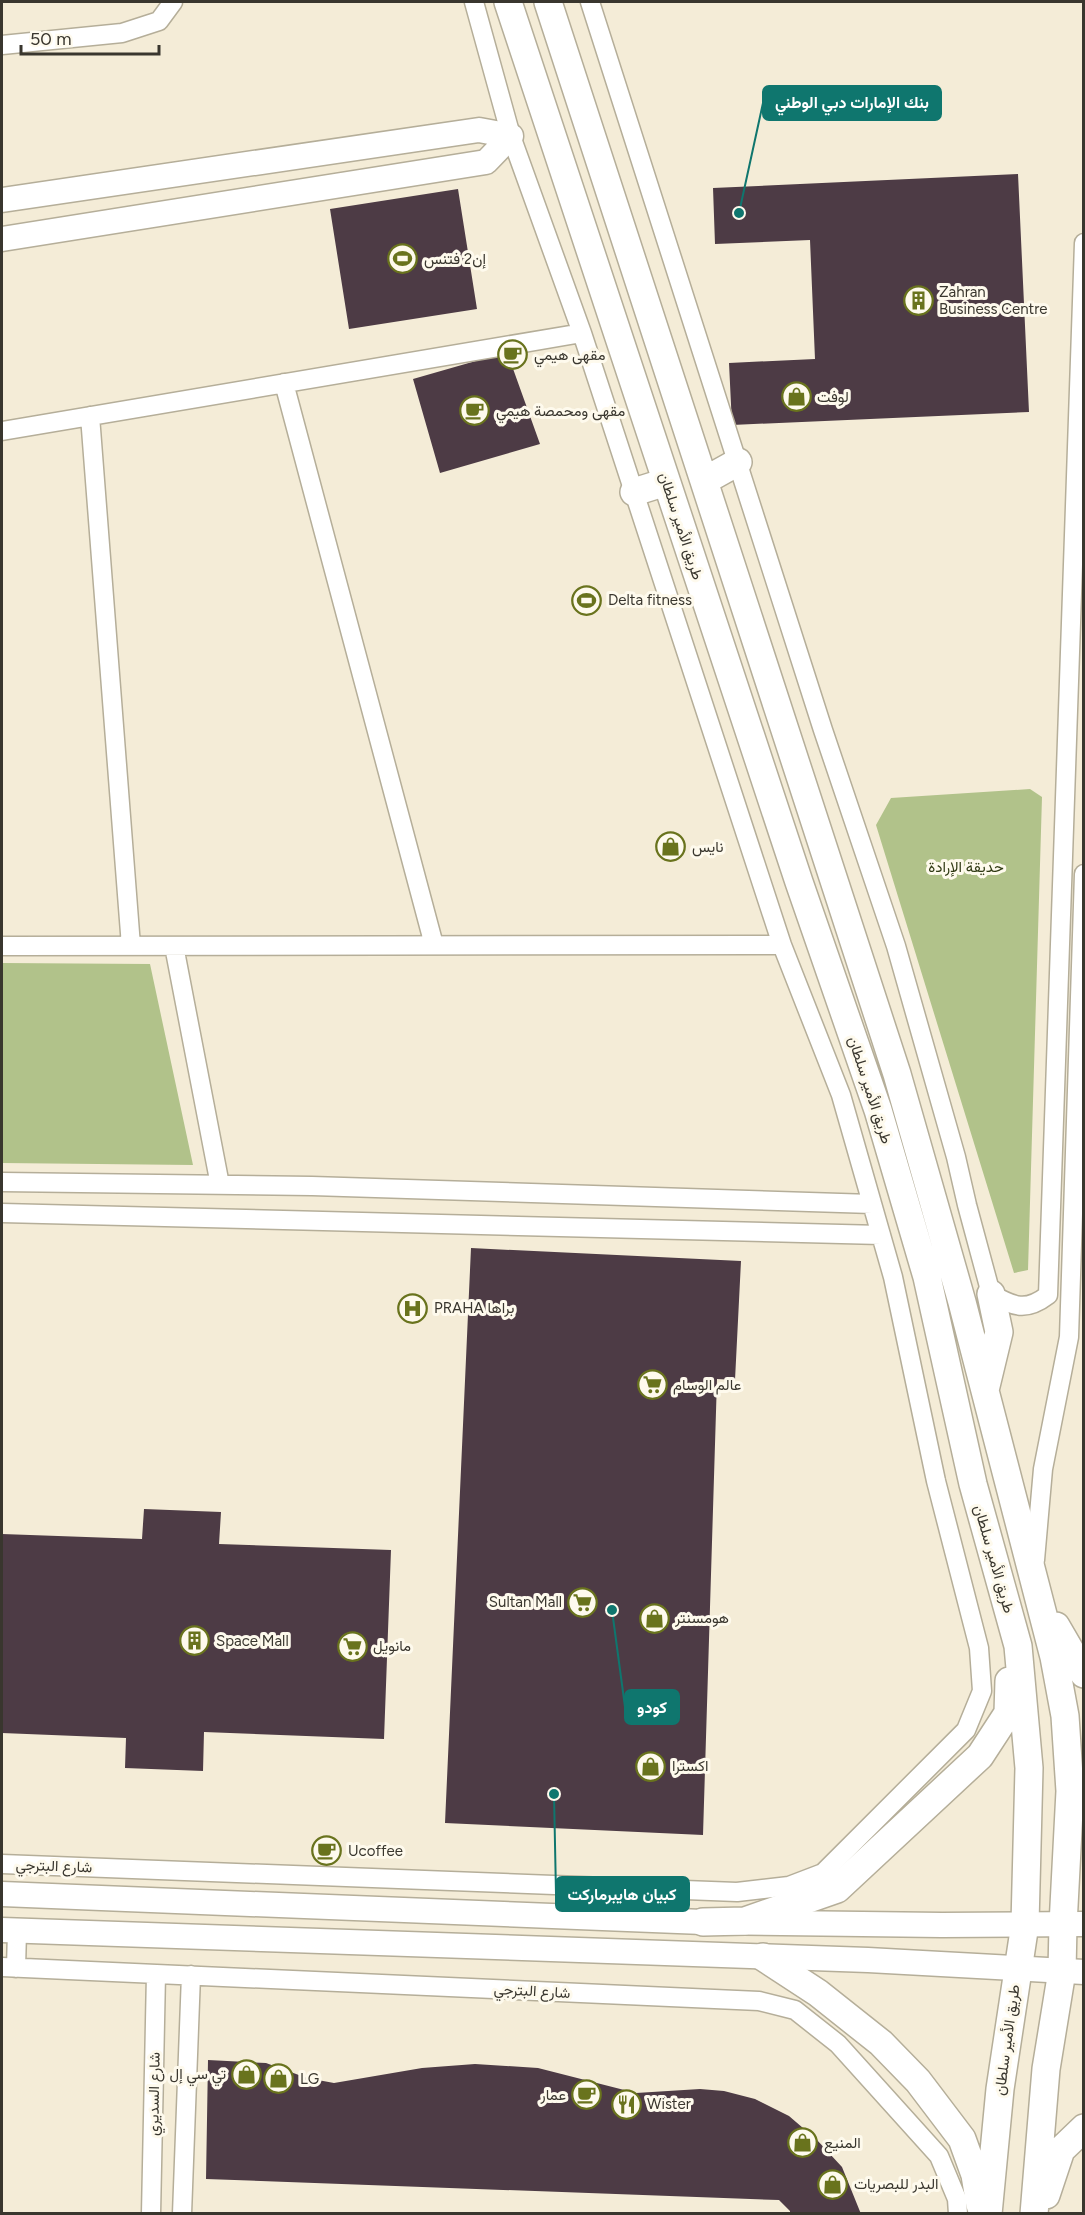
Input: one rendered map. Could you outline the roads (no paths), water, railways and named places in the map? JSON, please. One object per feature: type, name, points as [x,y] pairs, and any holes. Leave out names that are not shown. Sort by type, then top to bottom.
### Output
[{"type":"main road","name":"طريق الأمير سلطان","points":[[508,2],[799,882],[878,1110],[927,1277],[973,1484],[1018,1646],[1029,1768],[1025,1924],[1000,2089],[988,2214]]},
{"type":"main road","name":"طريق الأمير سلطان","points":[[548,2],[907,1108],[985,1390],[1054,1657],[1069,1752],[1073,1971],[1046,2069],[1034,2214]]},
{"type":"main road","points":[[2,200],[478,130],[511,136]]},
{"type":"main road","points":[[2,238],[486,162],[511,136]]},
{"type":"main road","points":[[704,481],[738,462]]},
{"type":"main road","points":[[634,492],[666,482]]},
{"type":"main road","points":[[799,882],[814,879],[831,870]]},
{"type":"main road","points":[[985,1390],[999,1332],[991,1294]]},
{"type":"main road","points":[[1033,1577],[1059,1632],[1083,1674]]},
{"type":"main road","points":[[704,1922],[745,1921],[837,1890],[980,1756],[1008,1713],[1010,1658],[1003,1593]]},
{"type":"main road","name":"شارع البترجي","points":[[2,1893],[704,1922],[1073,1924]]},
{"type":"main road","points":[[9,1931],[868,1960],[1073,1971]]},
{"type":"main road","points":[[763,1957],[818,1993],[881,2043],[918,2081],[962,2139],[975,2175],[982,2214]]},
{"type":"main road","points":[[1040,2214],[1061,2150],[1083,2128]]},
{"type":"street","points":[[2,45],[122,33],[159,21],[173,2]]},
{"type":"street","points":[[2,1213],[881,1235],[841,1095],[782,945],[582,333],[511,136],[474,2]]},
{"type":"street","points":[[590,2],[823,730],[896,946],[956,1156],[991,1294],[1011,1305],[1025,1306],[1037,1304],[1048,1295],[1083,243]]},
{"type":"street","points":[[2,431],[582,333]]},
{"type":"street","points":[[284,383],[434,945]]},
{"type":"street","points":[[90,416],[131,946]]},
{"type":"street","points":[[1033,1577],[1043,1469],[1069,1337],[1083,874]]},
{"type":"street","points":[[2,946],[782,945]]},
{"type":"street","points":[[174,946],[220,1185]]},
{"type":"street","points":[[2,1182],[220,1185],[872,1204]]},
{"type":"street","name":"شارع البترجي","points":[[2,1864],[737,1892],[789,1886],[823,1873],[966,1730],[982,1691],[979,1648],[936,1481],[893,1277],[881,1235]]},
{"type":"street","points":[[308,1875],[308,1906]]},
{"type":"street","points":[[9,1931],[9,1967]]},
{"type":"street","name":"شارع البترجي","points":[[9,1967],[759,2001],[795,2010],[838,2044],[939,2156],[957,2199],[958,2214]]},
{"type":"street","name":"شارع السديري","points":[[151,2214],[156,1974]]},
{"type":"street","name":"شارع السديري","points":[[182,2214],[190,1975]]},
{"type":"place","name":"بنك الإمارات دبي الوطني","points":[[739,213]]},
{"type":"place","name":"إن2 فتنس","points":[[403,259]]},
{"type":"place","name":"Zahran Business Centre","points":[[918,301]]},
{"type":"place","name":"مقهى هيمي","points":[[513,355]]},
{"type":"place","name":"لوفت","points":[[796,397]]},
{"type":"place","name":"مقهى ومحمصة هيمي","points":[[475,411]]},
{"type":"place","name":"Delta fitness","points":[[587,600]]},
{"type":"place","name":"نايس","points":[[671,847]]},
{"type":"place","name":"PRAHA براها","points":[[413,1308]]},
{"type":"place","name":"عالم الوسام","points":[[652,1385]]},
{"type":"place","name":"Sultan Mall","points":[[583,1602]]},
{"type":"place","name":"كودو","points":[[612,1610]]},
{"type":"place","name":"هومسنتر","points":[[654,1618]]},
{"type":"place","name":"Space Mall","points":[[195,1641]]},
{"type":"place","name":"مانويل","points":[[352,1646]]},
{"type":"place","name":"اكسترا","points":[[651,1766]]},
{"type":"place","name":"كبيان هايبرماركت","points":[[554,1794]]},
{"type":"place","name":"Ucoffee","points":[[327,1851]]},
{"type":"place","name":"تي سي إل","points":[[247,2074]]},
{"type":"place","name":"LG","points":[[279,2079]]},
{"type":"place","name":"عمار","points":[[587,2095]]},
{"type":"place","name":"Wister","points":[[626,2104]]},
{"type":"place","name":"المنيع","points":[[803,2143]]},
{"type":"place","name":"البدر للبصريات","points":[[833,2184]]},
{"type":"park label","name":"حديقة الإرادة","points":[[966,867]]}]
